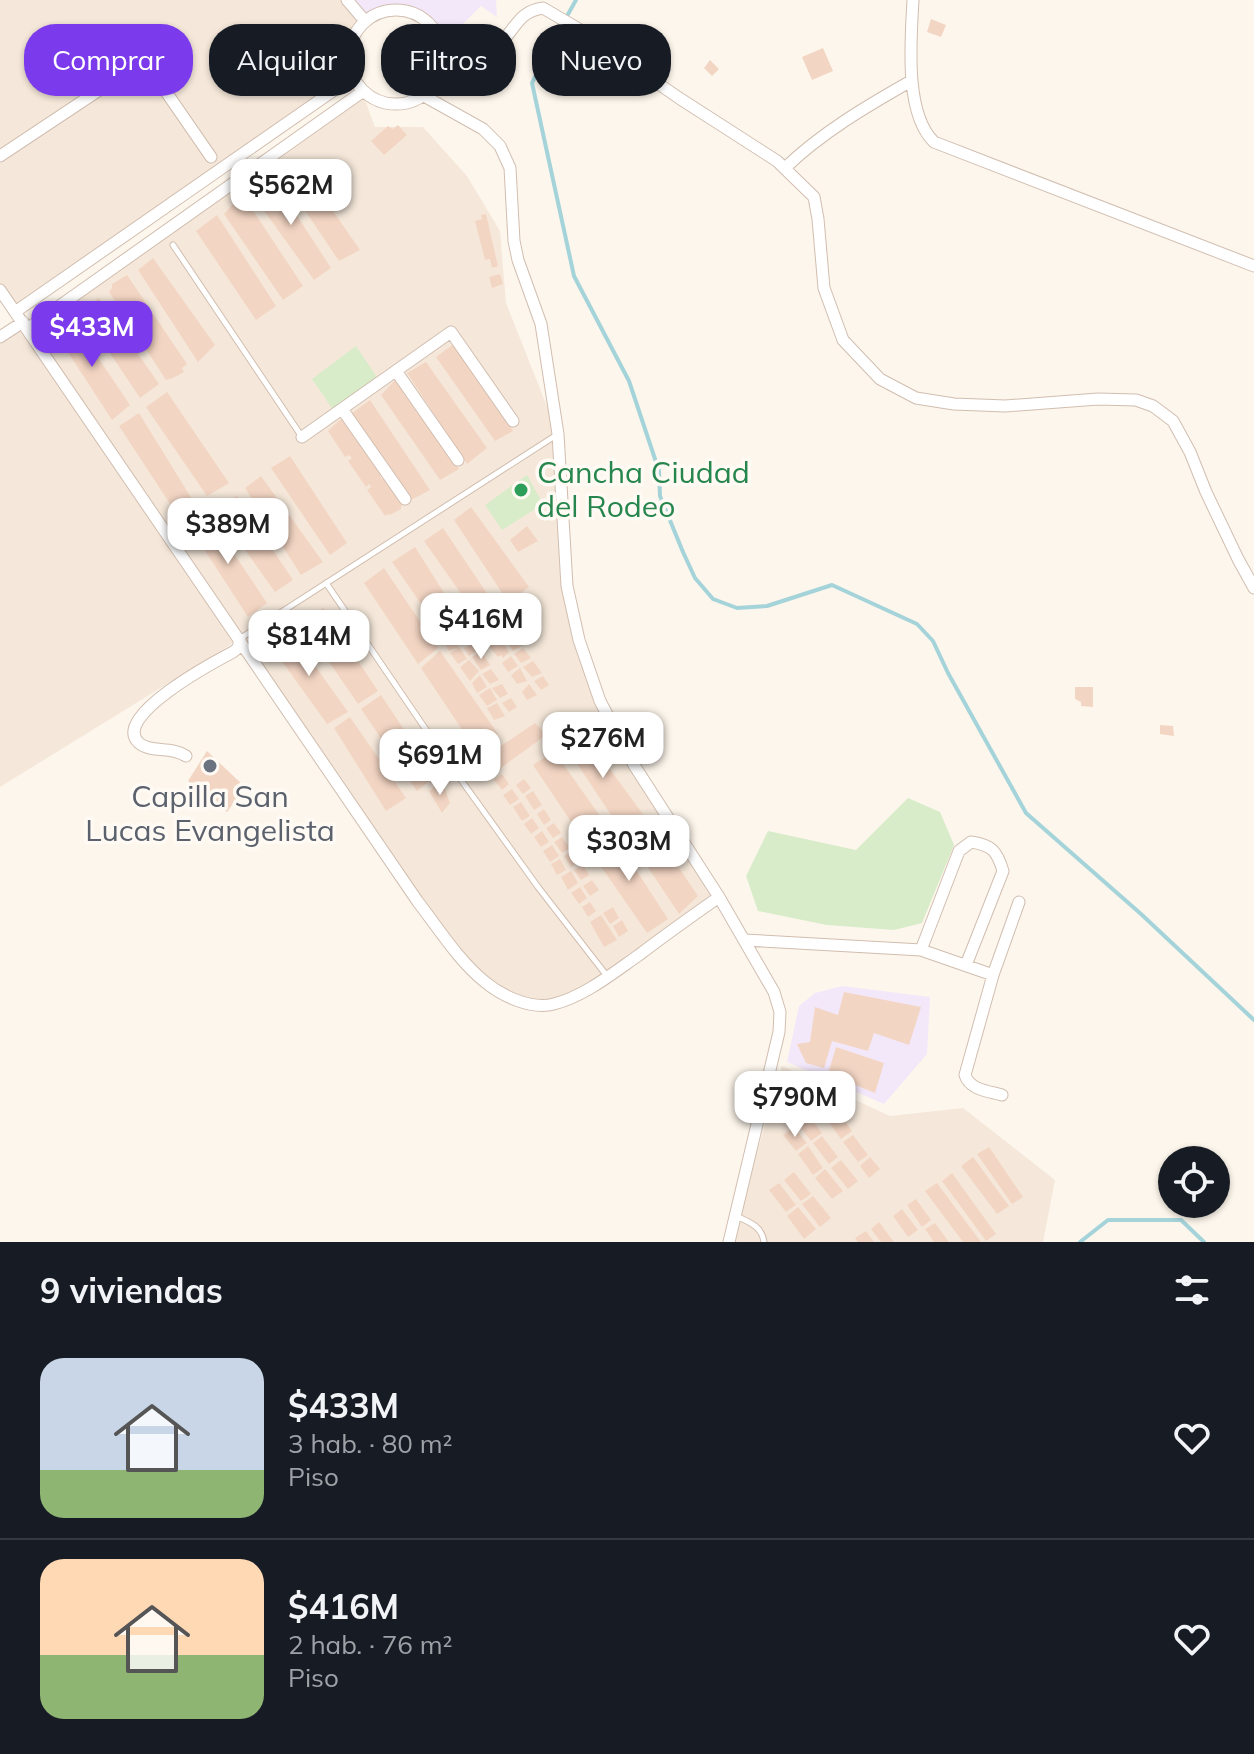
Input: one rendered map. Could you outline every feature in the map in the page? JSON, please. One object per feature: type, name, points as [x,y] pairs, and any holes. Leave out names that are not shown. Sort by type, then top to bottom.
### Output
[{"type":"street","points":[[347,0],[365,21]]},
{"type":"street","points":[[913,0],[911,81],[921,124],[934,142],[1254,266]]},
{"type":"street","points":[[516,24],[532,10],[543,8],[584,32],[785,168],[814,197],[824,288],[843,340],[880,379],[916,398],[954,404],[1005,406],[1098,399],[1136,400],[1153,406],[1173,421],[1254,588]]},
{"type":"street","points":[[362,24],[380,13],[397,10],[414,13],[430,24]]},
{"type":"street","points":[[0,156],[134,67],[144,65],[151,70],[211,157]]},
{"type":"street","points":[[785,168],[814,143],[911,81]]},
{"type":"street","points":[[365,94],[392,105],[409,103],[424,96],[483,129],[500,146],[510,168],[518,260],[541,324],[558,434],[567,586],[579,640],[600,701],[634,765],[719,897],[774,992],[780,1012],[779,1032],[729,1242]]},
{"type":"street","points":[[0,337],[327,96]]},
{"type":"street","points":[[22,321],[356,96]]},
{"type":"street","points":[[0,290],[418,902],[463,961],[486,983],[507,996],[533,1005],[551,1005],[575,996],[608,977],[719,897]]},
{"type":"street","points":[[302,437],[451,332],[513,421]]},
{"type":"street","points":[[396,371],[458,460]]},
{"type":"street","points":[[342,409],[405,499]]},
{"type":"street","points":[[186,756],[173,750],[140,744],[135,737],[138,723],[147,709],[186,678],[238,648],[240,639]]},
{"type":"street","points":[[921,950],[959,851],[971,842],[986,844],[999,855],[1003,871],[966,965]]},
{"type":"street","points":[[1002,1095],[974,1087],[967,1082],[965,1075],[993,975],[1019,902]]},
{"type":"street","points":[[745,940],[921,950],[993,975]]},
{"type":"lane","points":[[173,245],[302,437]]},
{"type":"lane","points":[[240,639],[558,434]]},
{"type":"lane","points":[[326,583],[446,759],[608,977]]},
{"type":"lane","points":[[736,1216],[756,1226],[762,1232],[764,1242]]},
{"type":"shaded area","points":[[0,0],[347,0],[365,21],[362,24],[209,24],[209,96],[326,96],[15,312],[0,290]]},
{"type":"shaded area","points":[[347,0],[496,0],[497,17],[481,6],[463,24],[430,24],[414,13],[397,10],[380,13],[365,21]]},
{"type":"shaded area","points":[[356,96],[363,96],[375,127],[423,127],[467,176],[500,231],[506,303],[558,434],[567,586],[600,701],[719,897],[575,996],[533,1005],[486,983],[463,961],[240,639],[0,787],[0,337],[23,322],[27,329]]},
{"type":"shaded area","points":[[842,986],[930,997],[927,1054],[884,1104],[787,1062],[799,1006],[815,993]]},
{"type":"shaded area","points":[[782,1066],[890,1116],[963,1108],[1055,1180],[1043,1242],[731,1242]]},
{"type":"green space","points":[[356,346],[379,380],[334,411],[312,379]]},
{"type":"green space","name":"Cancha Ciudad del Rodeo","points":[[527,475],[543,504],[502,530],[485,505]]},
{"type":"green space","points":[[908,798],[940,812],[954,845],[922,923],[894,930],[827,925],[758,911],[746,876],[768,831],[856,850]]},
{"type":"building","points":[[931,19],[946,25],[941,37],[927,32]]},
{"type":"building","points":[[823,48],[833,71],[812,80],[802,57]]},
{"type":"building","points":[[710,60],[719,69],[712,76],[704,68]]},
{"type":"building","points":[[398,125],[407,135],[384,155],[371,141],[388,126],[393,129]]},
{"type":"building","points":[[297,159],[360,250],[339,261],[279,172]]},
{"type":"building","points":[[270,174],[331,268],[314,280],[252,194]]},
{"type":"building","points":[[242,194],[303,286],[283,300],[224,214]]},
{"type":"building","points":[[486,214],[498,266],[492,268],[490,259],[485,260],[475,221]]},
{"type":"building","points":[[217,215],[276,306],[256,320],[196,231]]},
{"type":"building","points":[[153,258],[215,345],[198,362],[138,270]]},
{"type":"building","points":[[500,274],[503,284],[492,288],[489,277]]},
{"type":"building","points":[[127,275],[187,364],[182,368],[184,372],[173,378],[166,380],[109,292],[112,284]]},
{"type":"building","points":[[99,298],[159,384],[140,398],[81,310]]},
{"type":"building","points":[[72,319],[130,405],[112,420],[54,331]]},
{"type":"building","points":[[455,343],[513,431],[495,441],[436,357]]},
{"type":"building","points":[[426,362],[487,448],[467,464],[407,373]]},
{"type":"building","points":[[397,378],[459,469],[440,480],[381,395]]},
{"type":"building","points":[[167,392],[229,483],[207,496],[146,407]]},
{"type":"building","points":[[370,400],[430,490],[409,501],[351,414]]},
{"type":"building","points":[[139,413],[195,504],[178,516],[119,426]]},
{"type":"building","points":[[347,418],[364,444],[361,446],[366,448],[384,474],[380,476],[382,479],[386,477],[405,503],[390,515],[385,516],[367,490],[371,487],[369,484],[366,487],[348,461],[352,458],[349,455],[345,457],[328,431],[341,419]]},
{"type":"building","points":[[290,456],[347,543],[330,555],[271,468]]},
{"type":"building","points":[[261,476],[323,562],[301,575],[245,488]]},
{"type":"building","points":[[237,496],[293,580],[275,592],[216,509]]},
{"type":"building","points":[[471,507],[529,587],[508,602],[454,520]]},
{"type":"building","points":[[206,512],[267,603],[248,617],[191,529]]},
{"type":"building","points":[[527,526],[538,541],[518,552],[510,540]]},
{"type":"building","points":[[443,528],[490,598],[476,615],[424,541]]},
{"type":"building","points":[[415,547],[463,623],[442,634],[392,562]]},
{"type":"building","points":[[384,568],[438,648],[418,664],[364,583]]},
{"type":"building","points":[[494,600],[502,614],[493,620],[484,610]]},
{"type":"building","points":[[323,608],[378,691],[358,704],[303,624]]},
{"type":"building","points":[[482,611],[492,624],[481,630],[472,618]]},
{"type":"building","points":[[505,618],[511,629],[501,635],[492,626]]},
{"type":"building","points":[[492,626],[500,637],[489,644],[483,634]]},
{"type":"building","points":[[464,628],[472,640],[462,646],[454,633]]},
{"type":"building","points":[[513,631],[523,645],[513,651],[504,637]]},
{"type":"building","points":[[291,632],[348,712],[327,724],[271,646]]},
{"type":"building","points":[[451,633],[459,647],[449,651],[442,639]]},
{"type":"building","points":[[501,639],[509,652],[503,658],[501,655],[498,657],[490,647]]},
{"type":"building","points":[[474,642],[479,649],[469,656],[464,648]]},
{"type":"building","points":[[459,647],[467,659],[458,664],[450,653]]},
{"type":"building","points":[[523,648],[531,658],[521,663],[514,654]]},
{"type":"building","points":[[440,651],[498,734],[475,749],[421,668]]},
{"type":"building","points":[[481,651],[490,665],[481,670],[472,657]]},
{"type":"building","points":[[511,656],[518,666],[508,672],[502,663]]},
{"type":"building","points":[[469,660],[479,671],[470,681],[460,667]]},
{"type":"building","points":[[533,661],[542,673],[532,677],[523,667]]},
{"type":"building","points":[[520,668],[527,681],[517,684],[511,675]]},
{"type":"building","points":[[491,669],[499,680],[490,684],[482,674]]},
{"type":"building","points":[[480,675],[487,687],[477,693],[472,683]]},
{"type":"building","points":[[543,676],[549,685],[541,690],[534,681]]},
{"type":"building","points":[[502,684],[508,694],[500,698],[492,688]]},
{"type":"building","points":[[529,684],[537,695],[527,700],[522,692]]},
{"type":"building","points":[[1075,687],[1093,687],[1093,707],[1081,706],[1081,702],[1075,699]]},
{"type":"building","points":[[490,688],[497,700],[487,706],[479,695]]},
{"type":"building","points":[[381,695],[435,776],[417,791],[361,709]]},
{"type":"building","points":[[511,698],[517,707],[509,712],[502,703]]},
{"type":"building","points":[[497,703],[505,716],[494,720],[487,708]]},
{"type":"building","points":[[350,717],[406,798],[386,811],[334,728]]},
{"type":"building","points":[[535,723],[546,735],[494,773],[483,758]]},
{"type":"building","points":[[1160,725],[1173,726],[1174,736],[1160,734]]},
{"type":"building","points":[[582,731],[642,813],[619,827],[564,744]]},
{"type":"building","name":"Capilla San Lucas Evangelista","points":[[207,751],[245,787],[227,812],[188,781]]},
{"type":"building","points":[[554,751],[612,833],[588,847],[533,765]]},
{"type":"building","points":[[502,774],[509,784],[502,790],[494,780]]},
{"type":"building","points":[[524,779],[531,788],[523,794],[516,785]]},
{"type":"building","points":[[442,781],[450,803],[442,813],[429,791]]},
{"type":"building","points":[[512,789],[519,799],[510,805],[503,795]]},
{"type":"building","points":[[533,791],[542,805],[534,810],[525,796]]},
{"type":"building","points":[[521,802],[530,816],[522,821],[513,807]]},
{"type":"building","points":[[544,809],[551,820],[544,825],[537,814]]},
{"type":"building","points":[[642,813],[698,896],[679,914],[625,833]]},
{"type":"building","points":[[532,818],[539,828],[531,834],[524,824]]},
{"type":"building","points":[[554,823],[561,833],[553,838],[546,828]]},
{"type":"building","points":[[542,831],[549,842],[541,847],[534,837]]},
{"type":"building","points":[[612,833],[668,919],[647,933],[591,852]]},
{"type":"building","points":[[562,837],[570,848],[562,853],[554,842]]},
{"type":"building","points":[[552,845],[559,856],[550,862],[543,851]]},
{"type":"building","points":[[572,851],[579,861],[571,867],[564,856]]},
{"type":"building","points":[[560,859],[566,870],[557,875],[551,864]]},
{"type":"building","points":[[583,865],[589,875],[581,880],[574,870]]},
{"type":"building","points":[[571,871],[578,883],[568,890],[561,877]]},
{"type":"building","points":[[592,880],[599,890],[590,896],[583,886]]},
{"type":"building","points":[[580,887],[587,898],[579,904],[571,893]]},
{"type":"building","points":[[590,902],[596,911],[588,917],[582,907]]},
{"type":"building","points":[[613,907],[619,918],[610,924],[603,913]]},
{"type":"building","points":[[601,915],[617,940],[604,947],[590,922]]},
{"type":"building","points":[[622,920],[628,931],[619,937],[613,926]]},
{"type":"building","points":[[844,992],[921,1007],[909,1045],[874,1033],[868,1051],[832,1041],[824,1068],[806,1063],[797,1044],[810,1042],[815,1007],[838,1015]]},
{"type":"building","points":[[836,1047],[884,1063],[875,1093],[828,1074]]},
{"type":"building","points":[[835,1108],[852,1131],[841,1139],[824,1116]]},
{"type":"building","points":[[809,1116],[822,1133],[811,1141],[798,1124]]},
{"type":"building","points":[[793,1127],[807,1143],[796,1151],[783,1135]]},
{"type":"building","points":[[853,1135],[868,1155],[858,1162],[843,1142]]},
{"type":"building","points":[[822,1136],[838,1157],[829,1164],[813,1143]]},
{"type":"building","points":[[808,1146],[823,1168],[813,1175],[798,1154]]},
{"type":"building","points":[[989,1147],[1023,1197],[1012,1204],[977,1154]]},
{"type":"building","points":[[870,1157],[880,1169],[869,1178],[860,1166]]},
{"type":"building","points":[[973,1157],[1009,1206],[997,1214],[961,1166]]},
{"type":"building","points":[[841,1160],[858,1181],[848,1189],[831,1168]]},
{"type":"building","points":[[825,1169],[843,1191],[832,1199],[815,1178]]},
{"type":"building","points":[[794,1172],[811,1194],[801,1201],[784,1180]]},
{"type":"building","points":[[952,1173],[996,1234],[986,1241],[942,1181]]},
{"type":"building","points":[[779,1183],[796,1205],[786,1212],[769,1190]]},
{"type":"building","points":[[937,1183],[981,1242],[963,1242],[925,1191]]},
{"type":"building","points":[[813,1196],[831,1218],[820,1227],[802,1204]]},
{"type":"building","points":[[916,1199],[931,1220],[922,1227],[907,1205]]},
{"type":"building","points":[[798,1207],[816,1229],[804,1239],[787,1216]]},
{"type":"building","points":[[902,1209],[918,1230],[908,1237],[893,1216]]},
{"type":"building","points":[[879,1222],[894,1242],[881,1242],[871,1229]]},
{"type":"building","points":[[935,1223],[949,1242],[934,1242],[925,1229]]},
{"type":"building","points":[[866,1231],[874,1242],[858,1242],[855,1238]]},
{"type":"waterway","points":[[576,0],[532,83],[574,276],[629,381],[659,471],[660,496],[695,578],[713,599],[737,608],[767,606],[832,585],[917,624],[933,641],[1026,813],[1141,914],[1254,1020]]},
{"type":"waterway","points":[[1080,1242],[1108,1220],[1181,1220],[1204,1242]]},
{"type":"place","name":"Cancha Ciudad del Rodeo","points":[[521,490]]},
{"type":"place","name":"Capilla San Lucas Evangelista","points":[[210,766]]}]
